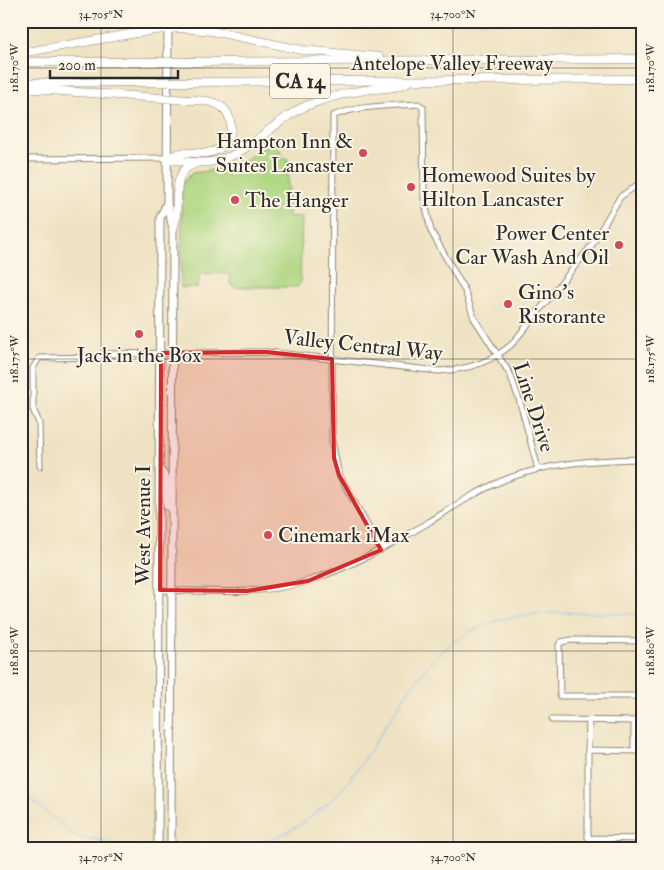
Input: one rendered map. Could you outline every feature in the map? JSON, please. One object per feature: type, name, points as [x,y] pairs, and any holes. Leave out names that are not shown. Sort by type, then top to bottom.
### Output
[{"type":"highway","points":[[21,53],[168,25],[199,28],[302,50],[376,56],[396,60]]},
{"type":"highway","name":"Antelope Valley Freeway","points":[[21,62],[643,59]]},
{"type":"highway","name":"Antelope Valley Freeway","points":[[21,83],[643,79]]},
{"type":"highway","points":[[167,158],[180,161],[214,162],[232,156],[290,114],[320,100],[365,90],[400,87],[412,81]]},
{"type":"highway","points":[[21,88],[206,101],[226,110],[230,120],[229,136],[224,145],[217,150],[181,153],[167,158]]},
{"type":"highway","points":[[173,229],[178,217],[179,175],[187,166],[202,162]]},
{"type":"main road","name":"West Avenue I","points":[[168,25],[167,203],[173,229],[171,849]]},
{"type":"main road","name":"West Avenue I","points":[[158,849],[161,469],[160,218],[167,203]]},
{"type":"main road","points":[[161,469],[165,477],[167,506],[172,508]]},
{"type":"street","name":"Line Drive","points":[[332,358],[333,116],[370,107],[418,104],[423,107],[424,198],[431,231],[465,291],[474,318],[500,355],[510,374],[520,402],[538,469]]},
{"type":"street","points":[[21,159],[167,158]]},
{"type":"street","name":"Valley Central Way","points":[[40,466],[39,423],[33,409],[33,368],[36,360],[102,357],[105,354],[267,352],[439,371],[464,369],[500,355],[531,322],[592,245],[620,197],[643,181]]},
{"type":"street","points":[[332,358],[334,458],[339,475],[381,550]]},
{"type":"street","points":[[160,590],[247,591],[278,588],[329,573],[381,550],[479,491],[508,478],[538,469],[590,460],[643,459]]},
{"type":"street","points":[[643,641],[571,640],[561,642],[559,645],[560,696],[643,696]]},
{"type":"street","points":[[552,720],[643,721]]},
{"type":"street","points":[[589,721],[588,838],[643,839]]},
{"type":"street","points":[[634,721],[634,751]]},
{"type":"street","points":[[588,750],[643,751]]},
{"type":"highlighted area","points":[[267,352],[332,359],[334,458],[339,475],[381,550],[308,581],[247,591],[160,590],[161,353]]},
{"type":"green space","name":"The Hanger","points":[[276,139],[282,157],[288,159],[288,216],[302,217],[300,284],[297,287],[235,287],[230,284],[230,274],[200,273],[198,287],[181,288],[182,184],[192,173],[228,167],[246,159]]},
{"type":"waterway","points":[[417,21],[643,23]]},
{"type":"waterway","points":[[242,849],[272,839],[300,825],[336,796],[363,761],[409,689],[426,667],[446,648],[469,632],[496,621],[531,614],[643,614]]},
{"type":"waterway","points":[[21,792],[77,837],[102,840],[125,849]]},
{"type":"place","name":"Hampton Inn & Suites Lancaster","points":[[363,153]]},
{"type":"place","name":"Homewood Suites by Hilton Lancaster","points":[[411,187]]},
{"type":"place","name":"The Hanger","points":[[235,200]]},
{"type":"place","name":"Power Center Car Wash And Oil","points":[[619,245]]},
{"type":"place","name":"Gino's Ristorante","points":[[508,304]]},
{"type":"place","name":"Jack in the Box","points":[[139,334]]},
{"type":"place","name":"Cinemark iMax","points":[[268,535]]}]
